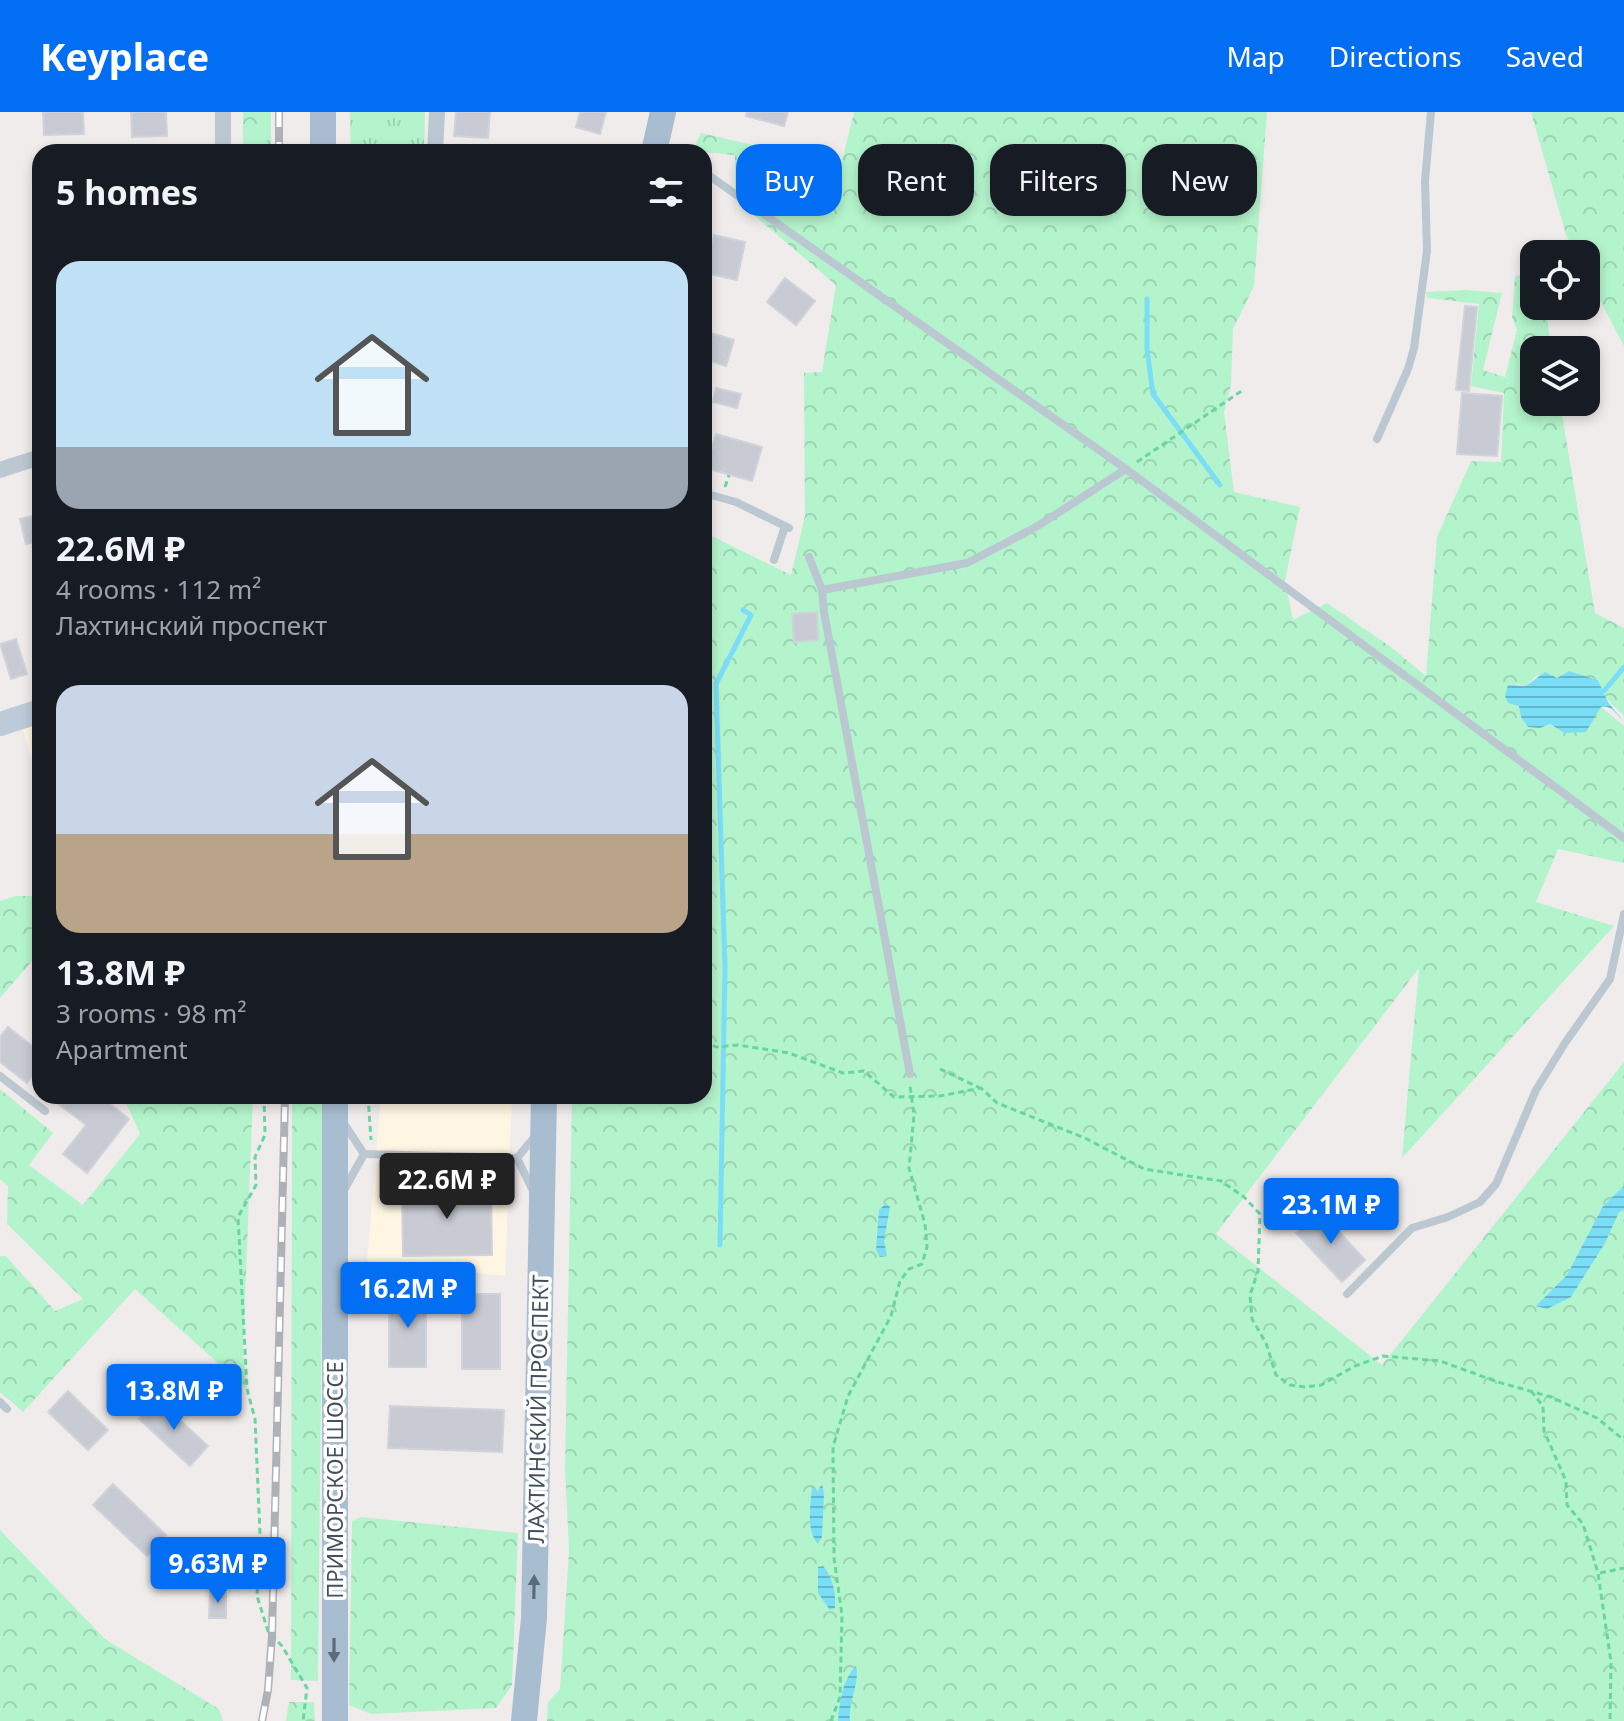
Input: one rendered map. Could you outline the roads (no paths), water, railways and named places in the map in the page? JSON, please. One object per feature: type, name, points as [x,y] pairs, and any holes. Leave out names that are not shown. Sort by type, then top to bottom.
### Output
[{"type":"main road","points":[[323,112],[323,144]]},
{"type":"main road","points":[[658,144],[663,112]]},
{"type":"main road","points":[[0,724],[32,714]]},
{"type":"main road","name":"ПРИМОРСКОЕ ШОССЕ","points":[[336,1104],[337,1714]]},
{"type":"main road","name":"ЛАХТИНСКИЙ ПРОСПЕКТ","points":[[524,1721],[533,1628],[544,1104]]},
{"type":"street","points":[[223,112],[223,144]]},
{"type":"street","points":[[435,144],[437,112]]},
{"type":"street","points":[[0,470],[32,460]]},
{"type":"lane","points":[[1377,439],[1414,348],[1427,251],[1425,181],[1431,112]]},
{"type":"lane","points":[[712,178],[1126,469],[1624,838]]},
{"type":"lane","points":[[822,590],[967,563],[1036,527],[1126,469]]},
{"type":"lane","points":[[712,495],[736,502],[787,527],[774,560]]},
{"type":"lane","points":[[809,557],[822,590],[910,1074]]},
{"type":"lane","points":[[1347,1294],[1412,1228],[1448,1217],[1480,1202],[1496,1184],[1536,1090],[1610,979],[1624,914]]},
{"type":"lane","points":[[0,1076],[32,1101]]},
{"type":"lane","points":[[36,1104],[45,1111]]},
{"type":"lane","points":[[336,1104],[368,1154]]},
{"type":"lane","points":[[517,1158],[543,1127]]},
{"type":"lane","points":[[368,1154],[517,1158]]},
{"type":"lane","points":[[336,1204],[368,1154]]},
{"type":"lane","points":[[517,1158],[542,1209]]},
{"type":"lane","points":[[514,1721],[533,1628]]},
{"type":"water","points":[[1569,671],[1598,680],[1608,702],[1624,722],[1605,706],[1601,707],[1586,732],[1564,733],[1550,724],[1540,728],[1528,727],[1521,717],[1519,706],[1508,703],[1505,696],[1508,685],[1526,686],[1545,672],[1557,678]]},
{"type":"water","points":[[1624,1186],[1624,1210],[1619,1212],[1605,1243],[1571,1297],[1547,1309],[1536,1306],[1567,1275],[1603,1206]]},
{"type":"water","points":[[886,1203],[890,1207],[884,1240],[887,1256],[880,1257],[876,1250],[879,1210]]},
{"type":"water","points":[[822,1484],[822,1537],[818,1544],[811,1532],[810,1509],[812,1486],[817,1492]]},
{"type":"water","points":[[823,1566],[834,1591],[835,1608],[830,1610],[818,1593],[818,1567]]},
{"type":"water","points":[[856,1666],[850,1721],[838,1721],[845,1685]]},
{"type":"waterway","points":[[1147,299],[1147,349],[1153,394],[1220,485]]},
{"type":"waterway","points":[[720,1245],[725,967],[716,684],[751,615],[743,610]]},
{"type":"waterway","points":[[1604,691],[1624,667]]},
{"type":"railway","points":[[279,112],[279,144]]},
{"type":"railway","points":[[262,1721],[272,1636],[285,1104]]}]
